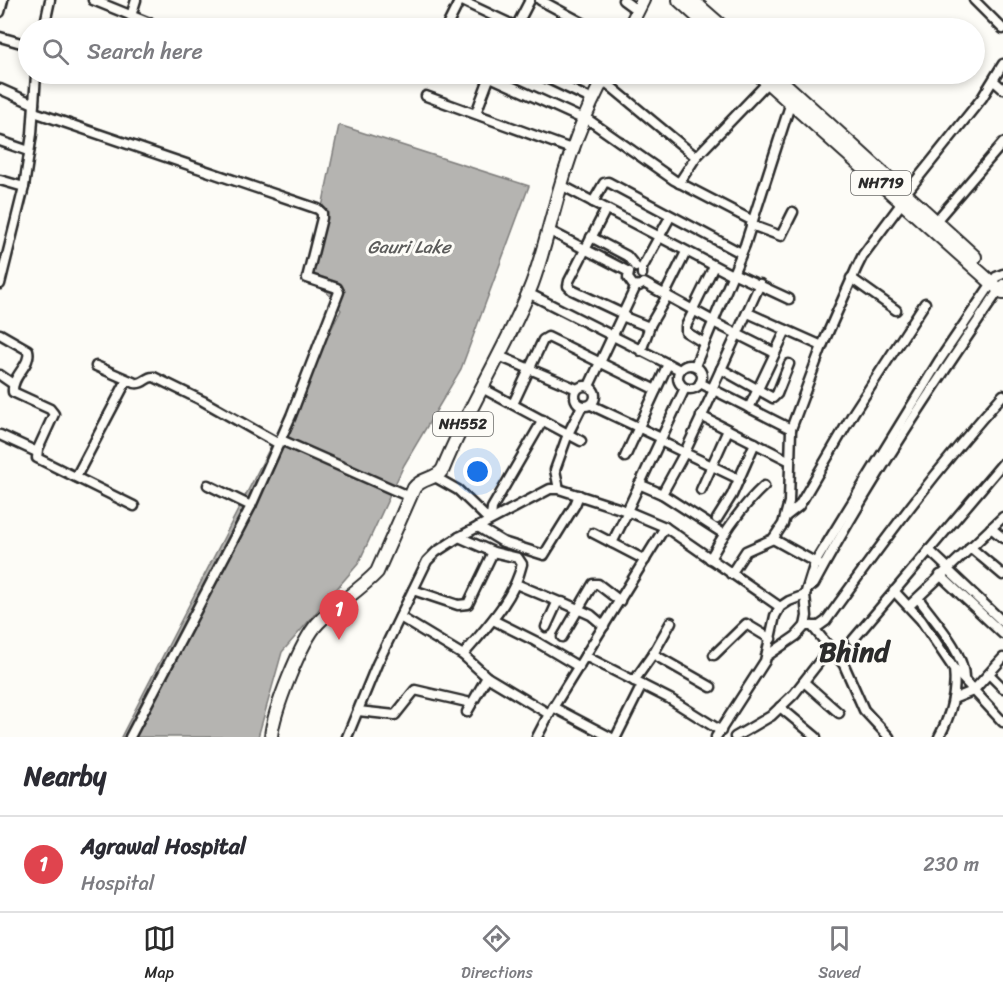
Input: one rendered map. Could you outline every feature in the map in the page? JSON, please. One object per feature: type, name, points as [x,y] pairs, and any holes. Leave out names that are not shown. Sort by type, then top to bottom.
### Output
[{"type":"highway","points":[[679,0],[699,18]]},
{"type":"highway","points":[[692,0],[713,18]]},
{"type":"highway","name":"NH552","points":[[271,737],[281,702],[307,637],[329,612],[368,582],[377,572],[404,494],[417,483],[435,477],[443,469],[455,441],[500,356],[528,293],[561,185],[601,84]]},
{"type":"highway","name":"NH719","points":[[776,84],[905,196],[1000,283]]},
{"type":"highway","name":"NH719","points":[[905,196],[936,221],[1000,283]]},
{"type":"street","points":[[0,12],[3,0]]},
{"type":"street","points":[[46,18],[50,0]]},
{"type":"street","points":[[93,0],[136,18]]},
{"type":"street","points":[[131,16],[136,0]]},
{"type":"street","points":[[451,18],[460,0],[497,18]]},
{"type":"street","points":[[523,18],[531,0]]},
{"type":"street","points":[[540,0],[571,18]]},
{"type":"street","points":[[623,0],[641,5]]},
{"type":"street","points":[[974,0],[1003,29]]},
{"type":"street","points":[[0,37],[18,42]]},
{"type":"street","points":[[731,574],[746,551],[773,539],[781,530],[789,502],[791,429],[822,346],[863,255],[905,196],[982,98],[1003,64]]},
{"type":"street","points":[[993,81],[1003,88]]},
{"type":"street","points":[[0,281],[24,188],[35,84]]},
{"type":"street","points":[[476,113],[484,84]]},
{"type":"street","points":[[507,84],[586,119],[679,183],[752,223],[781,236],[793,212]]},
{"type":"street","points":[[560,84],[593,100]]},
{"type":"street","points":[[612,84],[696,157]]},
{"type":"street","points":[[679,183],[696,157],[760,84]]},
{"type":"street","points":[[0,89],[34,108],[320,211],[322,218],[308,278],[337,288],[339,295],[280,442],[251,506],[130,737]]},
{"type":"street","points":[[426,96],[574,150]]},
{"type":"street","points":[[695,366],[741,254],[793,98]]},
{"type":"street","points":[[0,141],[29,151]]},
{"type":"street","points":[[936,221],[1003,143]]},
{"type":"street","points":[[0,180],[24,188]]},
{"type":"street","points":[[593,202],[604,183],[608,182],[741,254]]},
{"type":"street","points":[[561,185],[657,238],[789,299]]},
{"type":"street","points":[[606,209],[568,281],[568,286],[645,327],[650,326]]},
{"type":"street","points":[[589,386],[657,238],[670,217]]},
{"type":"street","points":[[548,230],[639,277],[713,322],[775,353]]},
{"type":"street","points":[[591,237],[627,256],[639,277]]},
{"type":"street","points":[[641,351],[650,326],[686,252]]},
{"type":"street","points":[[704,343],[686,332],[686,326],[714,266]]},
{"type":"street","points":[[851,278],[896,310]]},
{"type":"street","points":[[720,732],[767,656],[780,607],[806,592],[814,584],[819,565],[1000,283]]},
{"type":"street","points":[[662,494],[685,452],[760,284]]},
{"type":"street","points":[[528,293],[680,370]]},
{"type":"street","points":[[786,516],[799,506],[854,412],[925,303]]},
{"type":"street","points":[[748,313],[822,346]]},
{"type":"street","points":[[749,408],[786,330]]},
{"type":"street","points":[[0,334],[28,350],[29,353],[28,359],[13,384],[13,392],[50,409],[54,414],[37,452],[40,461],[134,506]]},
{"type":"street","points":[[513,404],[543,339],[548,337],[656,390]]},
{"type":"street","points":[[500,356],[577,389]]},
{"type":"street","points":[[625,457],[668,364]]},
{"type":"street","points":[[721,369],[771,398],[775,397],[789,364]]},
{"type":"street","points":[[96,366],[139,384],[149,377],[154,377],[280,442],[290,444],[404,494]]},
{"type":"street","points":[[685,366],[695,366],[702,373],[700,383],[695,388],[685,388],[678,380],[680,370],[685,366]]},
{"type":"street","points":[[0,375],[13,384]]},
{"type":"street","points":[[76,477],[127,380]]},
{"type":"street","points":[[700,383],[791,429]]},
{"type":"street","points":[[589,386],[577,389],[574,398],[577,403],[639,428],[739,479]]},
{"type":"street","points":[[559,489],[555,470],[568,434],[586,405],[594,400],[595,394],[589,386]]},
{"type":"street","points":[[482,388],[581,441]]},
{"type":"street","points":[[612,543],[685,388]]},
{"type":"street","points":[[767,656],[808,626],[819,626],[826,621],[871,558],[939,471],[1003,395]]},
{"type":"street","points":[[701,416],[790,461]]},
{"type":"street","points":[[490,519],[492,508],[543,420]]},
{"type":"street","points":[[701,490],[728,430]]},
{"type":"street","points":[[0,435],[37,452]]},
{"type":"street","points":[[717,519],[755,443]]},
{"type":"street","points":[[853,640],[1003,463]]},
{"type":"street","points":[[435,477],[458,489],[490,519]]},
{"type":"street","points":[[639,484],[662,494],[724,534]]},
{"type":"street","points":[[208,485],[251,506]]},
{"type":"street","points":[[710,559],[746,503],[764,486]]},
{"type":"street","points":[[347,737],[377,664],[431,557],[459,537],[543,491],[559,489],[628,511],[665,527],[780,607]]},
{"type":"street","points":[[478,526],[503,542],[544,555],[575,506],[579,495]]},
{"type":"street","points":[[914,602],[1003,517]]},
{"type":"street","points":[[537,737],[665,527]]},
{"type":"street","points":[[991,528],[1003,538]]},
{"type":"street","points":[[593,533],[645,560]]},
{"type":"street","points":[[459,537],[493,552],[522,561],[516,584],[493,620],[463,655]]},
{"type":"street","points":[[773,539],[819,565]]},
{"type":"street","points":[[970,547],[1003,575]]},
{"type":"street","points":[[929,550],[945,571],[1003,634]]},
{"type":"street","points":[[413,590],[458,606],[468,604],[493,552]]},
{"type":"street","points":[[945,571],[1003,622]]},
{"type":"street","points":[[562,637],[591,586],[595,583],[620,601]]},
{"type":"street","points":[[516,584],[591,615],[604,626]]},
{"type":"street","points":[[898,588],[914,602],[933,628],[959,674],[1003,722]]},
{"type":"street","points":[[806,592],[808,626],[844,665],[864,710],[889,737]]},
{"type":"street","points":[[546,627],[559,602]]},
{"type":"street","points":[[400,617],[463,655],[487,677],[551,711],[610,737]]},
{"type":"street","points":[[493,620],[579,667]]},
{"type":"street","points":[[616,737],[638,683],[671,622]]},
{"type":"street","points":[[714,656],[746,624],[771,639]]},
{"type":"street","points":[[933,628],[958,654],[964,668],[959,674],[950,717],[941,737]]},
{"type":"street","points":[[585,656],[684,706],[720,732],[734,737],[762,723],[780,707],[804,682],[830,648]]},
{"type":"street","points":[[653,654],[711,687]]},
{"type":"street","points":[[953,699],[973,691],[1003,658]]},
{"type":"street","points":[[989,674],[1003,688]]},
{"type":"street","points":[[467,712],[487,677]]},
{"type":"street","points":[[804,682],[839,713]]},
{"type":"street","points":[[358,711],[395,715],[415,690],[471,703]]},
{"type":"street","points":[[780,707],[816,737]]},
{"type":"water","name":"Gauri Lake","points":[[339,125],[529,186],[461,369],[404,465],[358,564],[282,652],[258,737],[121,737],[341,310],[309,270]]},
{"type":"place","name":"Agrawal Hospital","points":[[339,640]]},
{"type":"district","name":"Bhind","points":[[854,651]]}]
